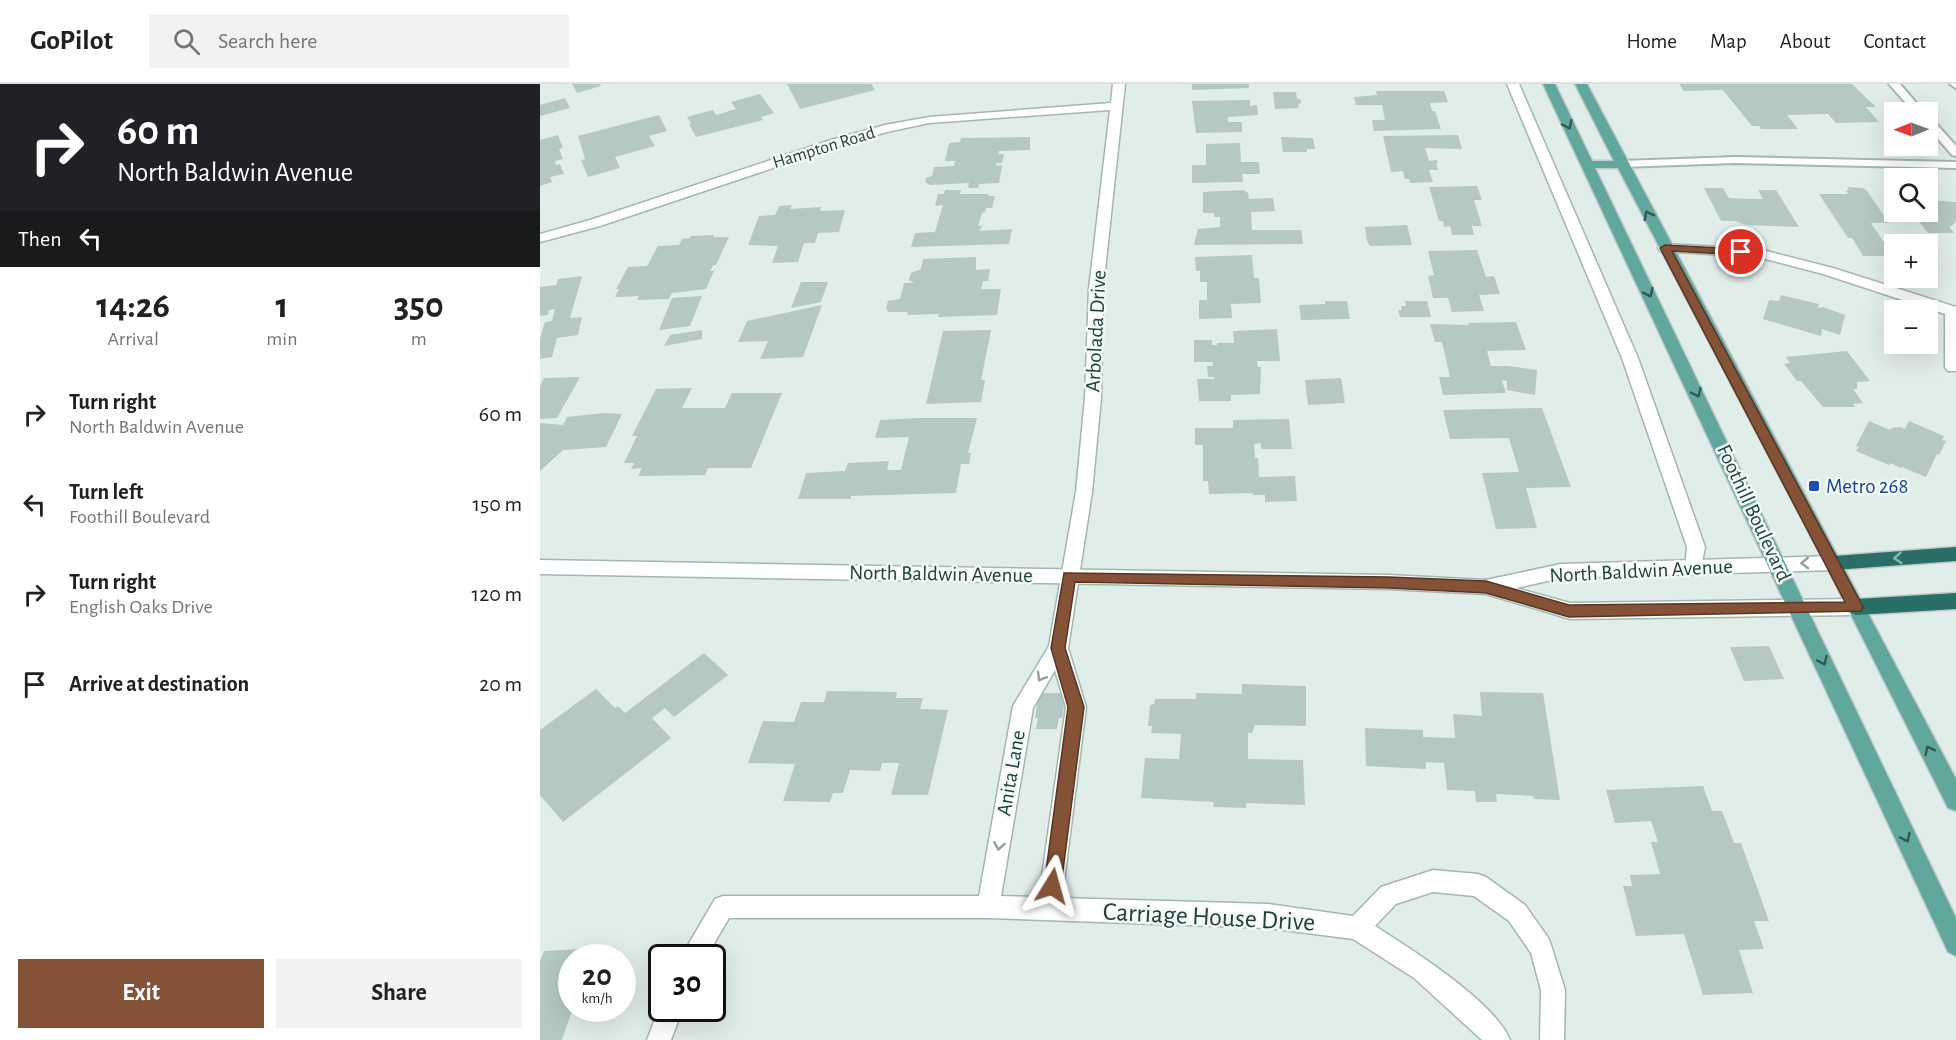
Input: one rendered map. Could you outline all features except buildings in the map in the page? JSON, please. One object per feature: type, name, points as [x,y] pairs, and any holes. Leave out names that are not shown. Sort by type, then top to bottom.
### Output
[{"type":"highway","points":[[1834,563],[1956,554]]},
{"type":"highway","points":[[1856,607],[1956,601]]},
{"type":"main road","name":"Foothill Boulevard","points":[[1549,84],[1956,944]]},
{"type":"main road","name":"Foothill Boulevard","points":[[1581,84],[1665,248],[1834,563],[1956,801]]},
{"type":"main road","points":[[1587,165],[1622,164]]},
{"type":"street","name":"Arbolada Drive","points":[[1069,577],[1084,492],[1093,398],[1096,289],[1119,84]]},
{"type":"street","points":[[1513,84],[1630,358],[1696,547],[1694,568]]},
{"type":"street","name":"Hampton Road","points":[[540,238],[596,223],[838,141],[885,129],[929,120],[1117,106]]},
{"type":"street","points":[[1665,248],[1758,253],[1954,310],[1953,367]]},
{"type":"street","name":"North Baldwin Avenue","points":[[1486,587],[1561,571],[1834,563]]},
{"type":"street","name":"North Baldwin Avenue","points":[[540,567],[1377,582],[1486,587],[1569,611],[1856,607]]},
{"type":"street","name":"Anita Lane","points":[[988,907],[1023,706],[1058,648],[1069,577]]},
{"type":"street","name":"Anita Lane","points":[[1049,909],[1076,707],[1058,648]]},
{"type":"street","points":[[1356,928],[1389,895],[1433,880],[1478,885],[1517,913],[1541,947],[1553,990],[1552,1040]]},
{"type":"street","name":"Carriage House Drive","points":[[701,944],[723,907],[988,907],[1269,916],[1356,928],[1422,970],[1486,1024],[1498,1040]]},
{"type":"street","points":[[659,1040],[666,1022]]},
{"type":"lane","points":[[1894,84],[1911,102]]},
{"type":"lane","points":[[1938,133],[1956,153]]},
{"type":"lane","points":[[1622,164],[1735,160],[1956,165]]},
{"type":"place","name":"Metro 268","points":[[1814,486]]},
{"type":"route","points":[[1052,886],[1076,707],[1058,648],[1069,577],[1389,582],[1486,587],[1569,611],[1856,607],[1665,248],[1741,252]]}]
